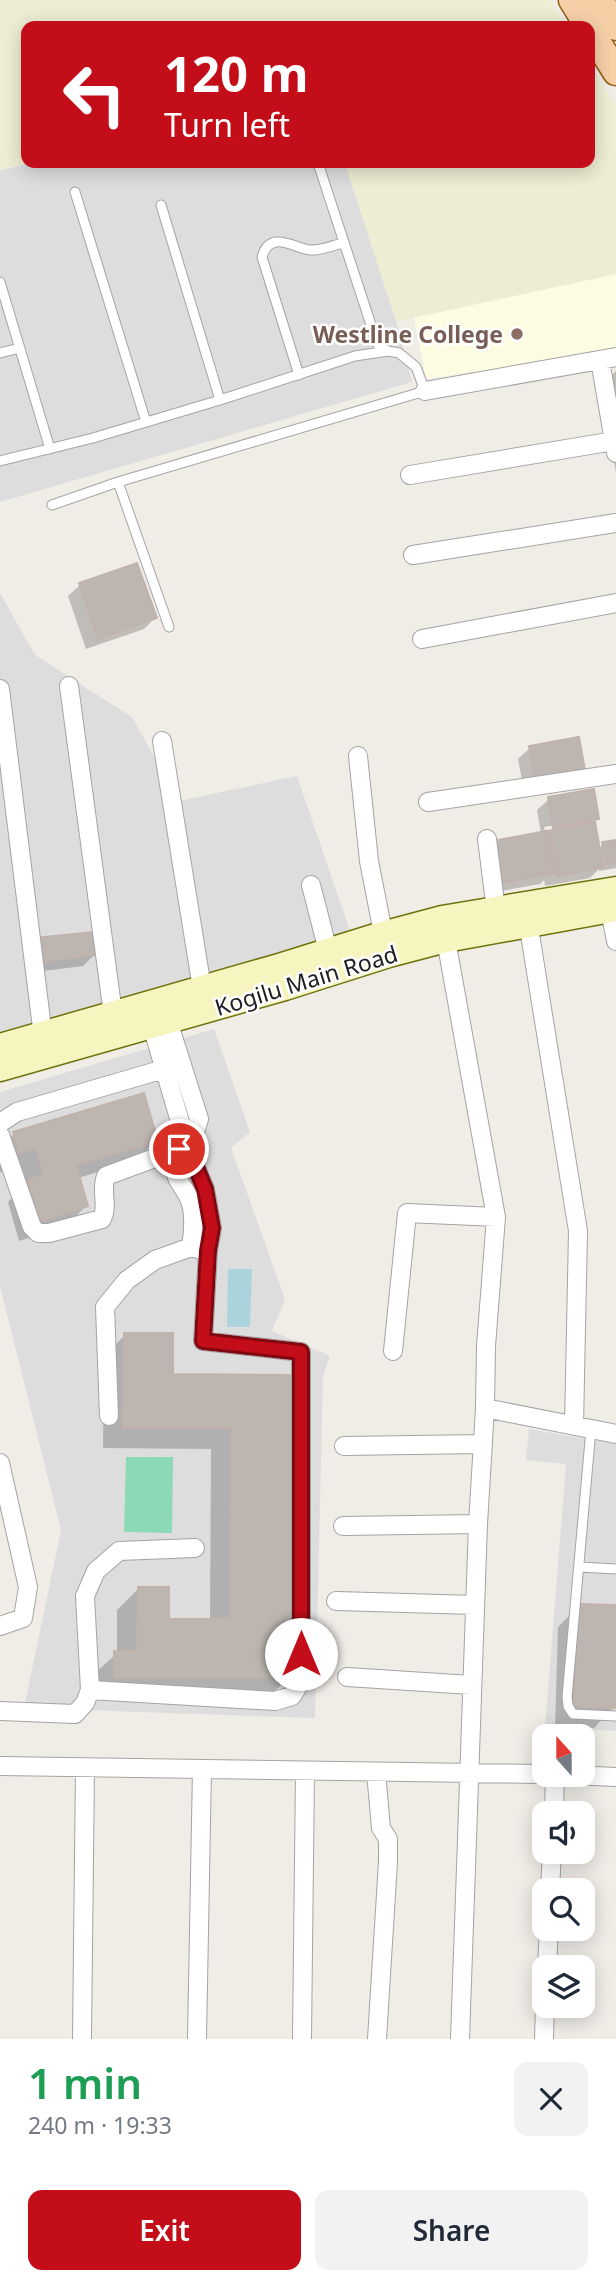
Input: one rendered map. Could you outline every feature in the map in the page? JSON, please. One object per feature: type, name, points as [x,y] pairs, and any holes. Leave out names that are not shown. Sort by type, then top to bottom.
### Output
[{"type":"main road","points":[[572,0],[585,21]]},
{"type":"main road","points":[[600,0],[616,27]]},
{"type":"main road","points":[[595,38],[616,72]]},
{"type":"main road","name":"Kogilu Main Road","points":[[0,1069],[44,1045],[113,1014],[328,951],[446,940],[526,915],[614,903]]},
{"type":"main road","name":"Kogilu Main Road","points":[[0,1046],[44,1045],[160,1023],[285,988],[442,918],[496,910],[526,915]]},
{"type":"street","points":[[410,475],[615,447],[608,359],[425,391]]},
{"type":"street","points":[[412,555],[616,523]]},
{"type":"street","points":[[422,639],[616,603]]},
{"type":"street","points":[[69,686],[113,1014]]},
{"type":"street","points":[[0,689],[44,1045]]},
{"type":"street","points":[[162,741],[202,988]]},
{"type":"street","points":[[358,756],[369,861],[386,944]]},
{"type":"street","points":[[428,802],[616,774]]},
{"type":"street","points":[[487,839],[496,910]]},
{"type":"street","points":[[311,885],[328,951]]},
{"type":"street","points":[[614,903],[616,940]]},
{"type":"street","points":[[526,915],[578,1231],[583,1428]]},
{"type":"street","points":[[446,940],[496,1217],[481,1444],[460,2039]]},
{"type":"street","points":[[0,1135],[32,1227],[38,1233],[48,1233],[102,1219],[106,1212],[103,1183],[106,1176],[186,1144],[199,1119],[173,1066],[160,1023]]},
{"type":"street","points":[[0,1123],[17,1112],[173,1066]]},
{"type":"street","points":[[90,1690],[275,1701],[292,1696],[301,1681],[301,1352],[203,1341],[199,1249],[212,1228],[205,1189],[186,1144]]},
{"type":"street","points":[[393,1351],[407,1213],[496,1217]]},
{"type":"street","points":[[109,1416],[106,1307],[127,1280],[155,1260],[199,1249]]},
{"type":"street","points":[[485,1408],[616,1434]]},
{"type":"street","points":[[344,1446],[481,1444]]},
{"type":"street","points":[[0,1463],[28,1587],[23,1618],[0,1626]]},
{"type":"street","points":[[343,1526],[478,1524]]},
{"type":"street","points":[[0,1547],[18,1542]]},
{"type":"street","points":[[0,1711],[75,1714],[85,1703],[90,1690],[85,1596],[96,1571],[119,1550],[195,1548]]},
{"type":"street","points":[[337,1601],[475,1605]]},
{"type":"street","points":[[346,1677],[471,1685]]},
{"type":"street","points":[[0,1766],[532,1774]]},
{"type":"street","points":[[82,2039],[85,1768]]},
{"type":"street","points":[[197,2039],[202,1769]]},
{"type":"street","points":[[302,2039],[305,1771]]},
{"type":"street","points":[[376,1772],[381,1828],[388,1839],[377,2039]]},
{"type":"street","points":[[595,1776],[616,1777]]},
{"type":"street","points":[[544,2039],[545,2018]]},
{"type":"lane","points":[[320,168],[378,345],[388,351]]},
{"type":"lane","points":[[75,191],[146,422]]},
{"type":"lane","points":[[161,205],[220,400]]},
{"type":"lane","points":[[299,375],[262,257],[264,251],[275,243],[286,241],[312,250],[343,243]]},
{"type":"lane","points":[[0,282],[50,449]]},
{"type":"lane","points":[[0,353],[20,348]]},
{"type":"lane","points":[[0,461],[146,422],[355,356],[388,351],[399,353],[416,367],[425,391],[118,482],[52,505]]},
{"type":"lane","points":[[118,482],[169,627]]},
{"type":"lane","points":[[583,1428],[579,1567],[568,1706],[573,1714],[616,1716]]},
{"type":"lane","points":[[579,1567],[616,1570]]},
{"type":"shaded area","points":[[0,0],[550,0],[563,21],[21,21],[21,164],[0,169]]},
{"type":"shaded area","points":[[595,72],[616,106],[616,274],[396,321],[347,168],[595,168]]},
{"type":"shaded area","points":[[21,165],[21,168],[347,168],[396,321],[412,382],[0,502],[0,170]]},
{"type":"shaded area","name":"Westline College","points":[[616,274],[616,351],[426,379],[414,318]]},
{"type":"shaded area","points":[[0,593],[35,655],[132,717],[179,801],[297,776],[353,940],[0,1044]]},
{"type":"shaded area","points":[[214,1029],[250,1132],[231,1148],[285,1299],[272,1331],[330,1356],[323,1376],[315,1718],[24,1708],[61,1530],[0,1287],[0,1092]]},
{"type":"shaded area","points":[[529,1429],[616,1444],[616,1731],[595,1730],[595,1724],[545,1724],[566,1464],[526,1460]]},
{"type":"green space","points":[[126,1457],[173,1457],[172,1533],[124,1532]]},
{"type":"water","points":[[228,1269],[252,1269],[250,1327],[227,1327]]},
{"type":"building","points":[[137,563],[157,618],[98,639],[79,583]]},
{"type":"building","points":[[579,737],[585,770],[535,780],[529,746]]},
{"type":"building","points":[[594,789],[599,819],[553,828],[548,797]]},
{"type":"building","points":[[595,822],[603,867],[556,876],[548,831]]},
{"type":"building","points":[[546,831],[554,873],[501,883],[493,841]]},
{"type":"building","points":[[616,840],[616,863],[606,865],[602,842]]},
{"type":"building","points":[[93,932],[96,955],[39,962],[36,938]]},
{"type":"building","points":[[144,1093],[158,1141],[76,1165],[88,1206],[40,1221],[28,1180],[44,1175],[36,1148],[19,1153],[13,1132]]},
{"type":"building","points":[[124,1333],[173,1333],[173,1374],[293,1375],[292,1677],[114,1677],[114,1651],[137,1651],[138,1587],[169,1587],[169,1619],[230,1619],[231,1428],[123,1428]]},
{"type":"building","points":[[578,1604],[616,1605],[616,1708],[575,1706]]},
{"type":"place","name":"Westline College","points":[[517,334]]},
{"type":"route","points":[[179,1149],[195,1165],[205,1189],[212,1228],[208,1251],[203,1341],[301,1352],[301,1654]]}]
